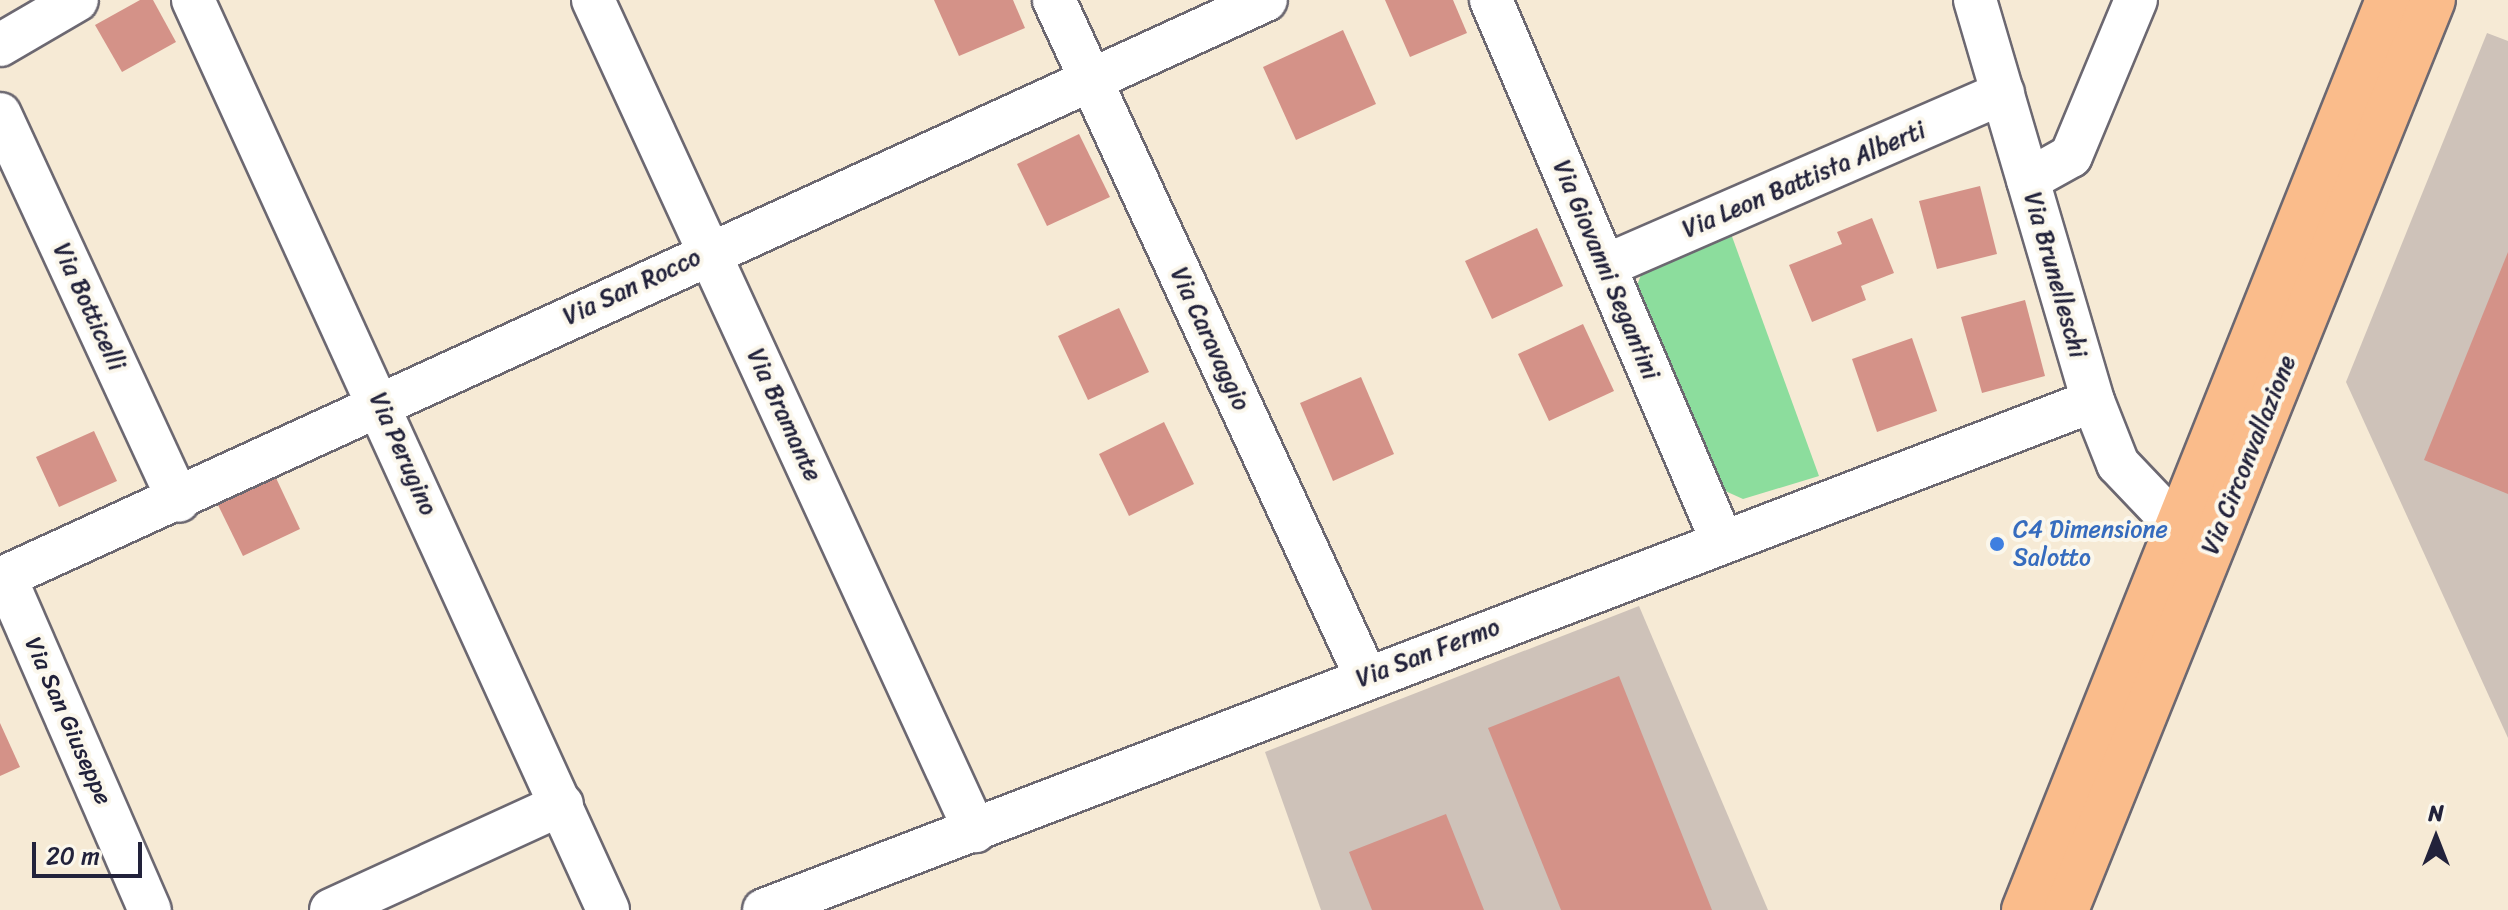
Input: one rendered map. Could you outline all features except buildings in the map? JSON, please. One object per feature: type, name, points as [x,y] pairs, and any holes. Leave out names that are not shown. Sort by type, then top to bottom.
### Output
[{"type":"main road","name":"Via Circonvallazione","points":[[2024,910],[2388,0]]},
{"type":"main road","name":"Via Circonvallazione","points":[[2066,910],[2433,0]]},
{"type":"street","points":[[0,45],[77,0]]},
{"type":"street","name":"Via Perugino","points":[[193,0],[381,404],[608,910]]},
{"type":"street","name":"Via Bramante","points":[[593,0],[975,831]]},
{"type":"street","name":"Via Caravaggio","points":[[1054,0],[1366,677]]},
{"type":"street","name":"Via San Rocco","points":[[2,578],[179,501],[708,252],[1266,0]]},
{"type":"street","name":"Via Giovanni Segantini","points":[[1491,0],[1721,539]]},
{"type":"street","name":"Via Brunelleschi","points":[[1975,0],[2093,401],[2118,464],[2178,527]]},
{"type":"street","points":[[2028,180],[2071,156],[2136,0]]},
{"type":"street","name":"Via Leon Battista Alberti","points":[[1605,266],[2003,93]]},
{"type":"street","name":"Via Botticelli","points":[[0,114],[179,501]]},
{"type":"street","name":"Via San Fermo","points":[[764,910],[975,831],[1721,539],[2093,401]]},
{"type":"street","name":"Via San Giuseppe","points":[[2,578],[150,910]]},
{"type":"street","points":[[331,910],[562,804]]},
{"type":"shaded area","points":[[2487,33],[2508,41],[2508,738],[2346,382]]},
{"type":"shaded area","points":[[1639,606],[1768,910],[1321,910],[1265,752]]},
{"type":"green space","points":[[1730,231],[1819,476],[1743,499],[1723,490],[1636,288],[1644,267]]},
{"type":"place","name":"C4 Dimensione Salotto","points":[[1997,544]]}]
